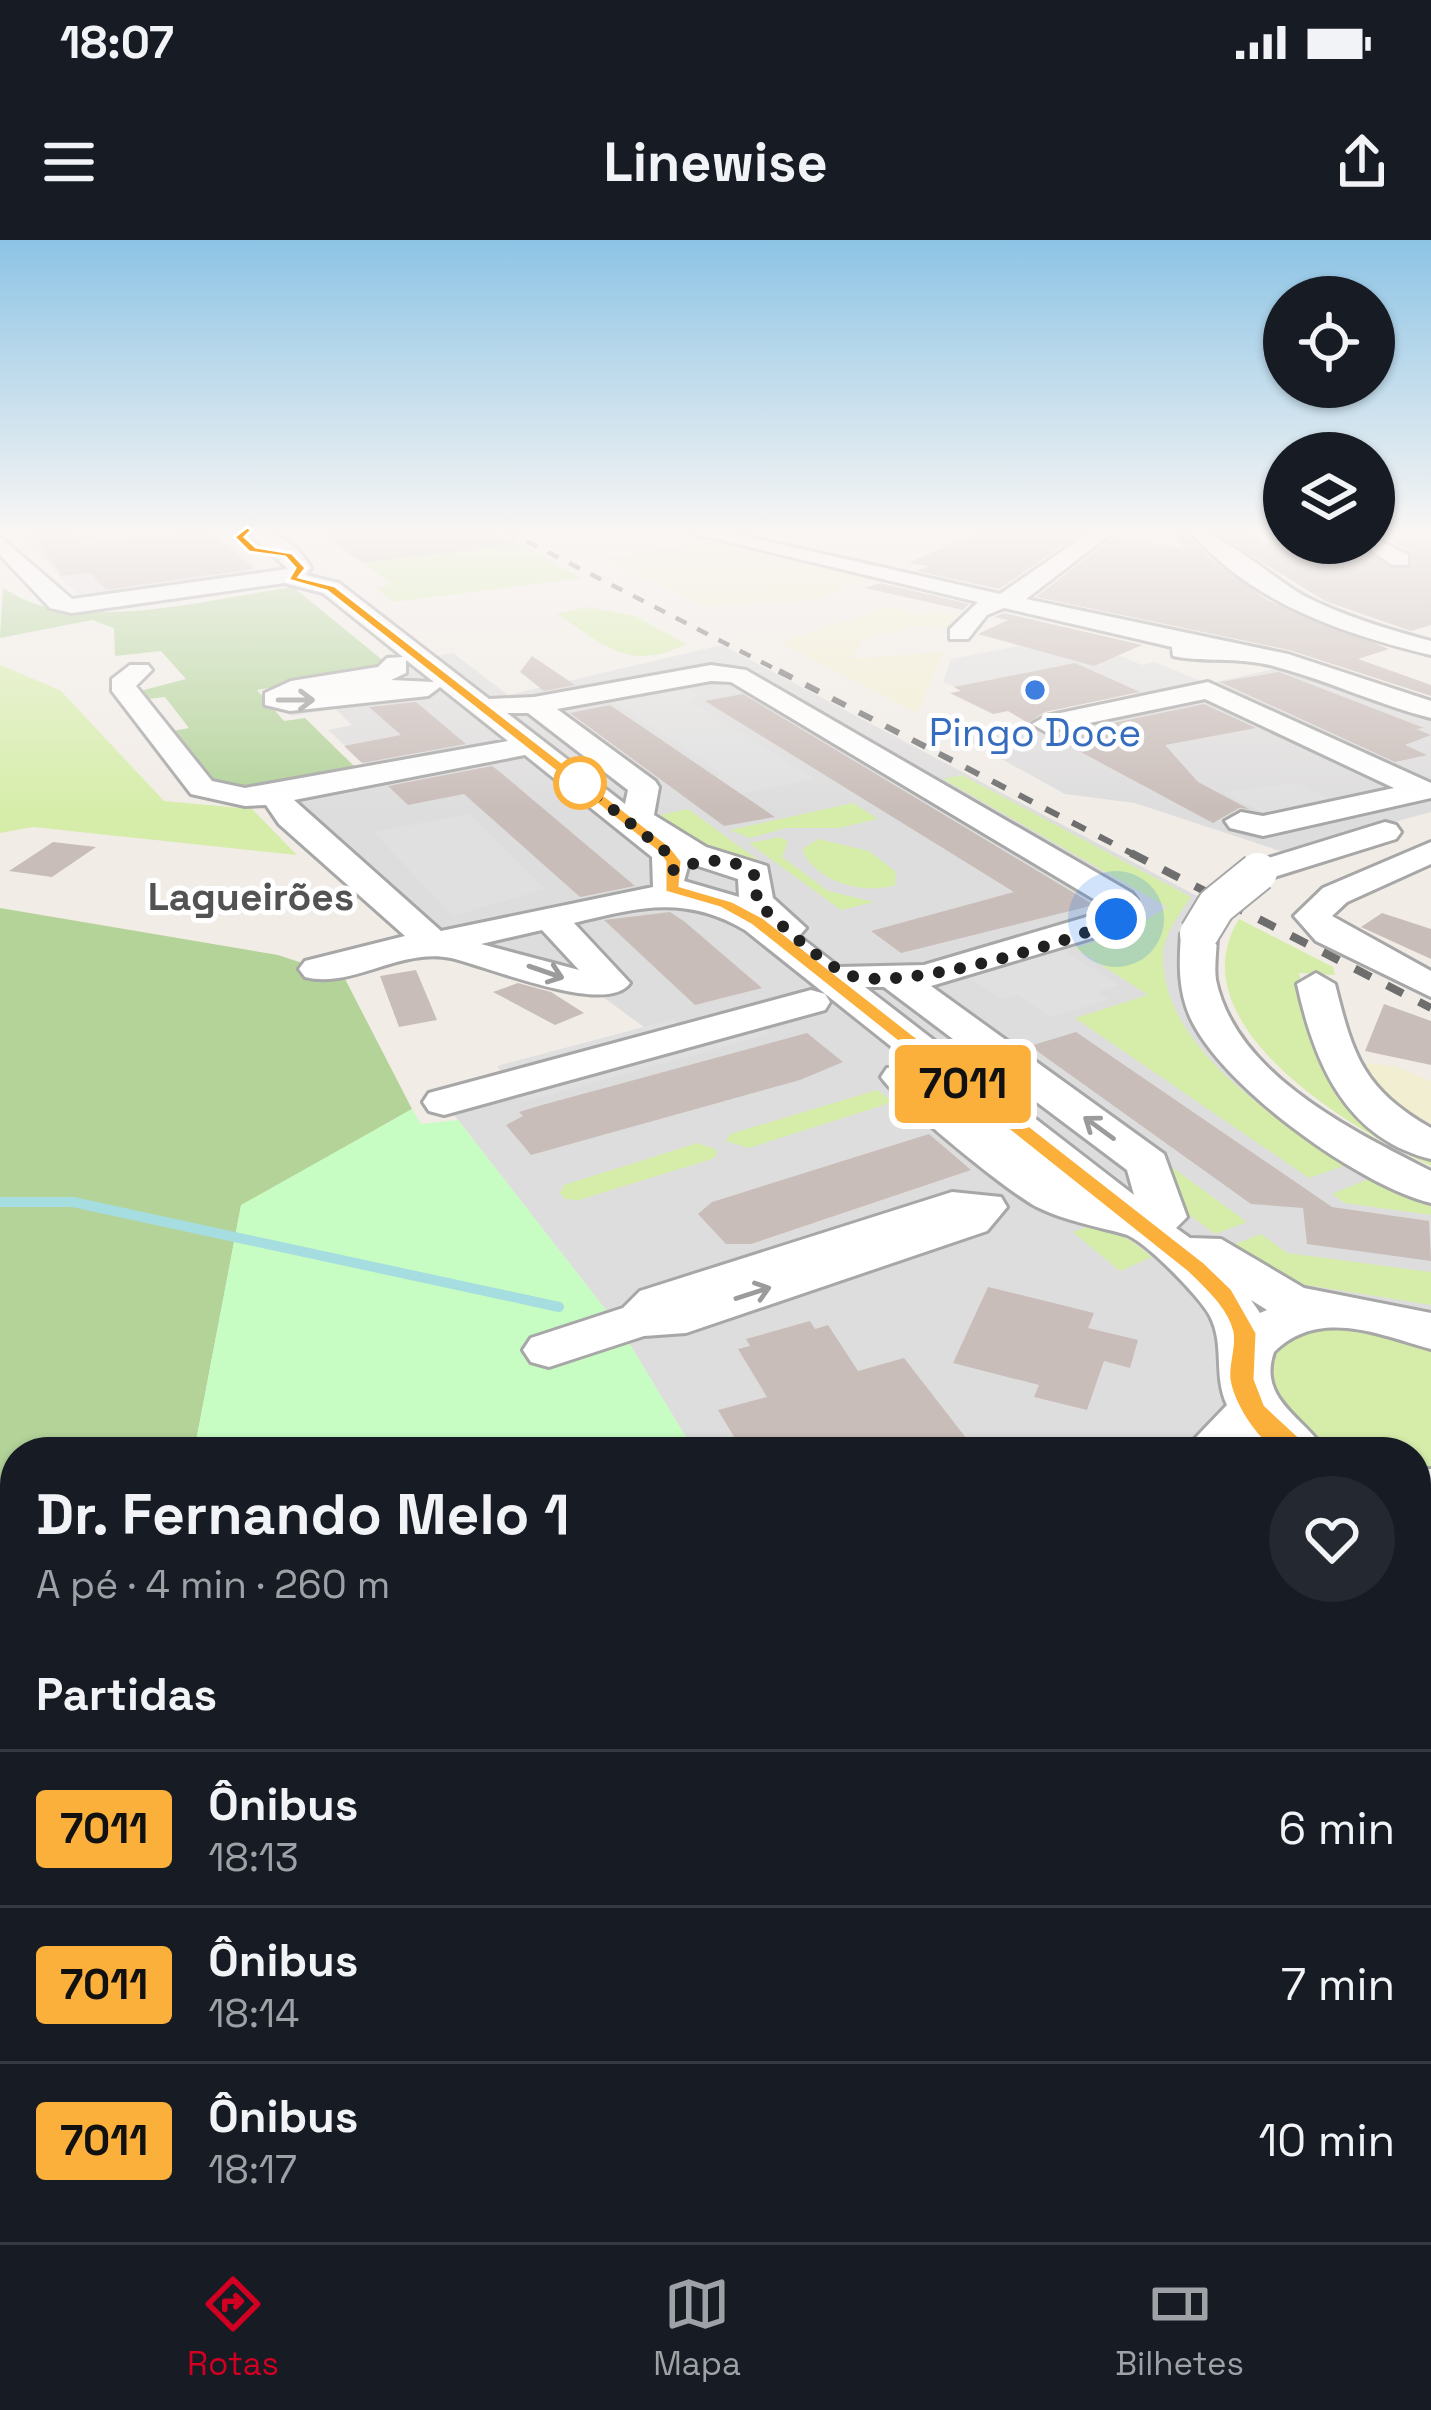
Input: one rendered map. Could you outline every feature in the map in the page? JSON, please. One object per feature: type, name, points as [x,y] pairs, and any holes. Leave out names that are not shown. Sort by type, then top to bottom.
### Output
[{"type":"street","points":[[349,623],[465,716],[500,714],[711,673],[737,675],[1120,900],[1116,919],[1089,932],[898,980],[849,976]]},
{"type":"street","points":[[378,623],[694,854],[694,885]]},
{"type":"street","points":[[959,634],[968,623]]},
{"type":"street","points":[[1090,623],[1183,649],[1202,668],[1244,660],[1344,625]]},
{"type":"street","points":[[1341,623],[1431,648]]},
{"type":"street","points":[[1392,639],[1431,633]]},
{"type":"street","points":[[1244,660],[1306,668],[1431,712]]},
{"type":"street","points":[[396,662],[397,668],[384,674],[291,689],[274,699],[304,702],[390,688],[428,688]]},
{"type":"street","points":[[139,670],[121,685],[202,788],[230,796],[275,795],[531,745]]},
{"type":"street","points":[[1142,689],[1048,716],[1208,690],[1424,791],[1263,826],[1241,821]]},
{"type":"street","points":[[534,704],[644,787],[639,814]]},
{"type":"street","points":[[1311,738],[1431,712]]},
{"type":"street","points":[[500,714],[531,745],[664,850],[694,885],[742,910],[1155,1223],[1238,1274],[1327,1312],[1424,1326]]},
{"type":"street","points":[[275,795],[299,826],[391,900],[433,944],[538,968],[588,986],[611,983],[550,918]]},
{"type":"street","points":[[1431,820],[1325,847],[1258,872],[1216,906],[1199,934],[1192,963],[1198,995],[1222,1037],[1259,1079],[1365,1154],[1431,1189]]},
{"type":"street","points":[[1431,852],[1335,895],[1312,916],[1329,933],[1431,986]]},
{"type":"street","points":[[318,969],[694,885],[753,896],[1155,1223],[1223,1294],[1245,1333],[1242,1379],[1252,1408],[1282,1437]]},
{"type":"street","points":[[786,944],[780,974],[1039,1188],[1089,1214],[1155,1223]]},
{"type":"street","points":[[898,980],[1148,1164],[1155,1223]]},
{"type":"street","points":[[1316,984],[1335,1066],[1351,1090],[1383,1119],[1431,1146]]},
{"type":"street","points":[[444,1102],[811,1002]]},
{"type":"street","points":[[549,1350],[641,1320],[668,1321],[970,1221],[984,1207],[1039,1188]]},
{"type":"street","points":[[1246,1353],[1264,1332],[1291,1318],[1327,1312]]},
{"type":"street","points":[[1231,1437],[1245,1427],[1252,1408]]},
{"type":"shaded area","points":[[837,623],[958,623],[954,628],[916,626],[857,641],[862,643],[850,659],[944,652],[917,713],[780,642]]},
{"type":"shaded area","points":[[1034,643],[1113,653],[1142,665],[1155,662],[1201,681],[1144,698],[1075,663],[954,687],[943,682],[951,659]]},
{"type":"shaded area","points":[[722,645],[1216,906],[1192,963],[1260,1079],[1431,1189],[1431,1437],[686,1437],[620,1328],[444,1102],[663,1041],[588,986],[433,944],[275,795],[376,774],[328,730],[352,725],[335,709],[291,716],[274,699],[396,663],[453,653],[508,695]]},
{"type":"shaded area","points":[[1279,668],[1298,669],[1431,715],[1431,812],[1283,852],[1135,803],[1065,794],[963,738]]},
{"type":"shaded area","points":[[682,670],[693,676],[675,681],[700,697],[689,700],[814,779],[725,797],[701,780],[723,775],[590,686]]},
{"type":"shaded area","points":[[1296,783],[1331,800],[1269,816],[1223,792]]},
{"type":"shaded area","points":[[469,814],[545,889],[452,916],[374,832]]},
{"type":"shaded area","points":[[1058,947],[1119,985],[1097,992],[1109,1000],[1051,1017],[1018,995],[1001,999],[962,973]]},
{"type":"shaded area","points":[[739,1008],[770,1034],[523,1102],[497,1066],[674,1019],[690,1035],[704,1030],[693,1019]]},
{"type":"shaded area","points":[[1355,1062],[1395,1066],[1431,1081],[1431,1125],[1380,1097]]},
{"type":"green space","points":[[1,623],[74,623],[0,638]]},
{"type":"green space","points":[[101,623],[338,623],[391,667],[257,690],[284,721],[305,718],[357,769],[256,791],[216,784],[173,731],[189,728],[165,697],[147,699],[140,691],[186,679],[161,651],[115,656],[114,628]]},
{"type":"green space","points":[[571,623],[649,623],[686,644],[648,656],[603,644]]},
{"type":"green space","points":[[0,665],[60,690],[164,801],[252,809],[297,855],[33,827],[0,833]]},
{"type":"green space","points":[[962,775],[1191,897],[1169,932],[1163,955],[1168,989],[1181,1021],[1229,1078],[1346,1165],[1309,1178],[1075,1018],[1148,995],[1075,948],[1129,930],[1167,907],[943,779]]},
{"type":"green space","points":[[853,803],[878,819],[839,828],[786,828],[750,838],[730,830]]},
{"type":"green space","points":[[688,809],[758,860],[712,850],[660,815]]},
{"type":"green space","points":[[780,837],[788,841],[782,857],[828,891],[874,902],[841,910],[749,843]]},
{"type":"green space","points":[[818,839],[869,851],[896,872],[895,885],[855,887],[829,878],[802,849]]},
{"type":"green space","points":[[0,908],[278,955],[344,977],[412,1109],[241,1206],[197,1437],[0,1437]]},
{"type":"green space","points":[[1239,919],[1333,967],[1335,975],[1299,973],[1312,1041],[1334,1084],[1431,1152],[1431,1166],[1318,1100],[1250,1034],[1230,997],[1225,959]]},
{"type":"green space","points":[[877,1090],[893,1102],[749,1148],[726,1141],[730,1134]]},
{"type":"green space","points":[[412,1109],[421,1124],[458,1120],[620,1328],[686,1437],[197,1437],[241,1205]]},
{"type":"green space","points":[[1117,1127],[1247,1222],[1215,1234],[1171,1201]]},
{"type":"green space","points":[[698,1143],[717,1150],[715,1158],[579,1200],[565,1199],[560,1193],[564,1185]]},
{"type":"green space","points":[[1371,1178],[1431,1207],[1431,1215],[1345,1203],[1332,1194]]},
{"type":"green space","points":[[1093,1225],[1130,1240],[1152,1257],[1120,1271],[1073,1232]]},
{"type":"green space","points":[[1261,1234],[1287,1253],[1431,1272],[1431,1305],[1294,1283],[1230,1246]]},
{"type":"green space","points":[[1356,1326],[1431,1345],[1431,1437],[1304,1437],[1291,1424],[1264,1373],[1290,1341]]},
{"type":"building","points":[[1001,623],[1049,623],[1142,645],[1094,666],[978,634]]},
{"type":"building","points":[[1162,623],[1325,623],[1389,649],[1358,659],[1431,685],[1431,696],[1289,650]]},
{"type":"building","points":[[1389,623],[1431,623],[1411,631]]},
{"type":"building","points":[[532,656],[575,685],[544,691],[520,672]]},
{"type":"building","name":"Pingo Doce","points":[[1075,663],[1140,692],[1045,712],[1028,723],[1008,711],[993,714],[950,693],[961,691],[954,687]]},
{"type":"building","points":[[1279,672],[1424,728],[1416,729],[1431,735],[1405,745],[1427,755],[1395,762],[1220,682]]},
{"type":"building","points":[[743,694],[1094,905],[901,953],[871,931],[1014,892],[705,701]]},
{"type":"building","points":[[416,702],[466,744],[362,763],[344,746],[401,735],[369,707]]},
{"type":"building","points":[[1204,704],[1256,728],[1165,745],[1198,782],[1249,809],[1239,808],[1213,823],[1051,736]]},
{"type":"building","points":[[610,705],[775,817],[724,826],[570,713]]},
{"type":"building","points":[[492,766],[635,886],[580,897],[464,794],[408,805],[388,786]]},
{"type":"building","points":[[53,842],[96,847],[52,877],[9,871]]},
{"type":"building","points":[[670,912],[762,988],[695,1005],[604,920]]},
{"type":"building","points":[[1382,913],[1431,929],[1431,959],[1361,927]]},
{"type":"building","points":[[416,970],[437,1020],[399,1027],[380,976]]},
{"type":"building","points":[[518,983],[551,992],[584,1013],[555,1025],[493,992]]},
{"type":"building","points":[[1384,1004],[1431,1021],[1431,1065],[1365,1051]]},
{"type":"building","points":[[1076,1032],[1332,1207],[1429,1221],[1431,1261],[1307,1244],[1303,1208],[1251,1204],[1030,1046]]},
{"type":"building","points":[[807,1033],[843,1062],[800,1080],[531,1155],[506,1125],[523,1116],[519,1112]]},
{"type":"building","points":[[929,1134],[971,1170],[751,1244],[726,1244],[698,1214],[712,1202]]},
{"type":"building","points":[[988,1287],[1094,1313],[1088,1328],[1138,1340],[1130,1368],[1104,1361],[1087,1410],[1034,1397],[1039,1385],[953,1363]]},
{"type":"building","points":[[810,1321],[815,1329],[828,1325],[858,1371],[904,1358],[965,1437],[734,1437],[718,1410],[767,1397],[738,1349],[750,1346],[746,1339]]},
{"type":"waterway","points":[[0,1202],[73,1202],[559,1307]]},
{"type":"railway","points":[[687,623],[785,674]]},
{"type":"railway","points":[[779,671],[1137,856]]},
{"type":"railway","points":[[1131,853],[1431,1008]]},
{"type":"bus line","name":"7011","points":[[375,623],[664,850],[674,861],[674,871],[668,876],[671,888],[742,910],[1196,1267],[1223,1294],[1245,1333],[1242,1379],[1252,1408],[1276,1437]]},
{"type":"place","name":"Pingo Doce","points":[[1035,690]]},
{"type":"district","name":"Lagueirões","points":[[251,896]]},
{"type":"route","points":[[580,783],[664,850],[674,861],[674,871],[709,861],[748,868],[758,880],[756,901],[849,976],[898,980],[925,976],[1089,932],[1116,919]]}]
